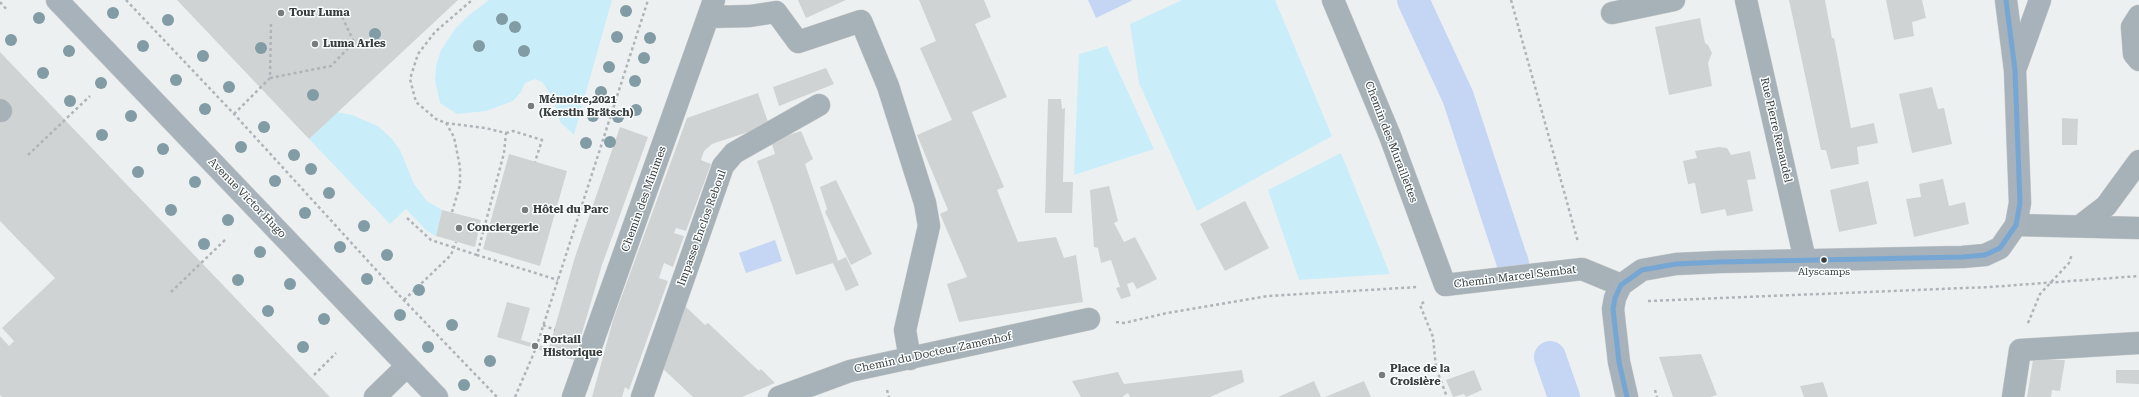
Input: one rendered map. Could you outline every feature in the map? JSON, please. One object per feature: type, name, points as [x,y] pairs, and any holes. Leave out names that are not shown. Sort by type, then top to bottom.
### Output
[{"type":"main road","name":"Avenue Victor Hugo","points":[[57,0],[437,397]]},
{"type":"main road","points":[[1627,397],[1619,362],[1613,309],[1615,298],[1621,285],[1642,270],[1676,264],[1985,255],[2000,248],[2016,225],[2020,203],[2015,70],[2006,0]]},
{"type":"main road","points":[[2015,70],[2040,0]]},
{"type":"street","name":"Chemin des Muraillettes","points":[[1334,0],[1390,136],[1445,285]]},
{"type":"street","points":[[1612,13],[1674,0]]},
{"type":"street","name":"Rue Pierre Renaudel","points":[[1746,0],[1805,260]]},
{"type":"street","points":[[711,9],[750,16],[776,12],[798,42],[861,21],[888,86],[925,203],[929,226],[905,330],[910,359]]},
{"type":"street","name":"Chemin des Minimes","points":[[573,397],[711,9]]},
{"type":"street","points":[[2139,16],[2132,26],[2134,54],[2139,60]]},
{"type":"street","name":"Impasse Enclos Reboul","points":[[642,397],[723,166],[734,153],[819,104]]},
{"type":"street","points":[[2080,226],[2106,206],[2139,161]]},
{"type":"street","points":[[2016,225],[2139,228]]},
{"type":"street","name":"Chemin Marcel Sembat","points":[[1445,285],[1582,269],[1621,285]]},
{"type":"street","name":"Chemin du Docteur Zamenhof","points":[[779,397],[850,371],[1089,319]]},
{"type":"street","points":[[2014,397],[2020,350],[2139,343]]},
{"type":"street","points":[[375,397],[407,366]]},
{"type":"path","points":[[126,0],[234,114],[404,300],[497,397]]},
{"type":"path","points":[[472,0],[435,32],[418,54],[410,79],[411,90],[416,102],[436,119],[446,123],[485,128],[506,133],[513,131],[542,140],[535,162]]},
{"type":"path","points":[[515,397],[524,380],[543,325],[648,0]]},
{"type":"path","points":[[1511,0],[1576,232],[1582,269]]},
{"type":"path","points":[[0,2],[8,11]]},
{"type":"path","points":[[234,114],[270,78],[331,66],[354,42],[338,8]]},
{"type":"path","points":[[270,78],[271,23]]},
{"type":"path","points":[[28,155],[90,96]]},
{"type":"path","points":[[446,123],[454,137],[460,167],[460,185],[452,212]]},
{"type":"path","points":[[477,255],[504,153],[506,133]]},
{"type":"path","points":[[407,218],[430,240],[558,280]]},
{"type":"path","points":[[2020,350],[2024,330],[2040,294],[2069,263],[2080,226]]},
{"type":"path","points":[[171,292],[226,239]]},
{"type":"path","points":[[404,300],[451,256],[456,242]]},
{"type":"path","points":[[1641,301],[1990,287],[2139,276]]},
{"type":"path","points":[[1089,319],[1124,323],[1167,313],[1268,296],[1445,285]]},
{"type":"path","points":[[1445,285],[1420,305],[1433,337],[1436,368],[1447,397]]},
{"type":"path","points":[[543,325],[555,330]]},
{"type":"path","points":[[314,375],[336,353]]},
{"type":"shaded area","points":[[489,0],[612,0],[574,135],[560,122],[553,98],[542,82],[535,79],[525,83],[521,92],[513,101],[486,111],[457,114],[440,103],[435,80],[436,66],[441,50],[455,29],[469,15]]},
{"type":"shaded area","points":[[1088,0],[1133,0],[1096,18]]},
{"type":"shaded area","points":[[1182,0],[1275,0],[1332,136],[1197,211],[1139,83],[1130,24]]},
{"type":"shaded area","points":[[1107,46],[1154,149],[1074,175],[1079,54]]},
{"type":"shaded area","points":[[337,112],[352,115],[378,126],[392,139],[400,150],[414,184],[427,201],[442,210],[436,236],[427,231],[406,209],[390,224],[309,139]]},
{"type":"shaded area","points":[[1341,153],[1390,274],[1299,280],[1268,190]]},
{"type":"shaded area","points":[[775,240],[782,261],[746,273],[739,253]]},
{"type":"building","name":"Luma Arles","points":[[177,0],[458,0],[309,139]]},
{"type":"building","points":[[798,0],[846,0],[806,18]]},
{"type":"building","points":[[919,0],[984,0],[991,17],[975,24],[1007,97],[972,112],[1004,187],[997,190],[1018,242],[1056,237],[1064,258],[1076,255],[1083,302],[959,322],[947,284],[967,277],[940,214],[948,210],[917,135],[952,120],[920,48],[936,41]]},
{"type":"building","points":[[1789,0],[1825,0],[1832,38],[1834,38],[1851,128],[1874,123],[1878,143],[1857,147],[1859,164],[1831,169],[1826,150],[1821,150]]},
{"type":"building","points":[[1886,0],[1922,0],[1926,18],[1912,22],[1914,36],[1894,40]]},
{"type":"building","points":[[1700,18],[1705,43],[1708,45],[1712,53],[1708,63],[1712,86],[1669,95],[1655,27]]},
{"type":"building","points":[[0,52],[330,397],[2,397],[0,395],[0,336],[9,346],[14,341],[2,328],[55,278],[0,221]]},
{"type":"building","points":[[826,68],[834,84],[779,106],[773,87]]},
{"type":"building","points":[[1932,87],[1938,109],[1944,108],[1952,144],[1912,153],[1899,94]]},
{"type":"building","points":[[758,93],[769,125],[712,144],[704,151],[701,160],[711,164],[686,231],[676,228],[674,233],[684,236],[673,267],[664,263],[659,278],[668,281],[629,390],[625,387],[622,397],[592,397],[613,320],[687,118]]},
{"type":"building","points":[[1048,99],[1061,99],[1062,109],[1065,108],[1063,182],[1073,182],[1072,213],[1045,213]]},
{"type":"building","points":[[2062,118],[2078,119],[2077,145],[2062,145]]},
{"type":"building","points":[[620,127],[648,137],[602,265],[574,360],[497,337],[507,302],[530,308],[521,340],[549,348],[575,257]]},
{"type":"building","points":[[801,131],[813,159],[805,164],[838,261],[846,257],[859,285],[846,291],[833,263],[796,275],[757,161],[775,154],[771,141]]},
{"type":"building","points":[[1719,147],[1727,148],[1731,155],[1750,151],[1756,179],[1747,180],[1753,211],[1727,216],[1725,209],[1701,214],[1695,183],[1688,184],[1683,161],[1697,158],[1695,151]]},
{"type":"building","name":"Hôtel du Parc","points":[[509,154],[567,171],[540,266],[483,249]]},
{"type":"building","points":[[1943,179],[1949,206],[1965,202],[1969,224],[1914,237],[1906,199],[1921,197],[1919,184]]},
{"type":"building","points":[[836,180],[872,254],[851,265],[825,212],[827,209],[820,187]]},
{"type":"building","points":[[1868,181],[1877,224],[1839,232],[1830,190]]},
{"type":"building","points":[[1109,186],[1118,221],[1114,223],[1124,242],[1135,237],[1157,279],[1137,289],[1133,282],[1127,284],[1131,296],[1121,299],[1116,288],[1120,287],[1111,260],[1101,263],[1098,248],[1094,247],[1090,190]]},
{"type":"building","points":[[1245,201],[1269,248],[1225,271],[1200,224]]},
{"type":"building","name":"Conciergerie","points":[[442,210],[481,220],[475,247],[436,236]]},
{"type":"building","points":[[685,306],[705,325],[708,323],[759,371],[761,369],[775,383],[742,397],[693,397],[660,366]]},
{"type":"building","points":[[1701,354],[1717,395],[1710,397],[1673,397],[1659,357]]},
{"type":"building","points":[[2033,360],[2065,360],[2060,391],[2052,390],[2051,397],[2027,397]]},
{"type":"building","points":[[1242,370],[1244,382],[1210,397],[1130,397],[1128,393],[1122,397],[1081,397],[1072,381],[1118,372],[1124,384]]},
{"type":"building","points":[[1474,370],[1482,390],[1466,397],[1464,394],[1453,397],[1446,380]]},
{"type":"building","points":[[2116,370],[2139,370],[2139,384],[2116,383]]},
{"type":"building","points":[[1314,381],[1321,397],[1278,397]]},
{"type":"building","points":[[1364,381],[1371,397],[1325,397]]},
{"type":"building","points":[[1823,382],[1828,397],[1804,397],[1800,386]]},
{"type":"waterway","points":[[1413,0],[1458,97],[1513,264],[1512,260]]},
{"type":"waterway","points":[[1550,357],[1564,397]]},
{"type":"transit line","points":[[1627,397],[1619,362],[1613,309],[1615,298],[1621,285],[1642,270],[1676,264],[1719,262],[1962,257],[1985,255],[2000,248],[2016,225],[2020,203],[2015,70],[2006,0]]},
{"type":"place","name":"Tour Luma","points":[[281,13]]},
{"type":"place","name":"Luma Arles","points":[[315,44]]},
{"type":"place","name":"Mémoire,2021 (Kerstin Brätsch)","points":[[531,106]]},
{"type":"place","name":"Hôtel du Parc","points":[[525,210]]},
{"type":"place","name":"Conciergerie","points":[[459,228]]},
{"type":"place","name":"Alyscamps","points":[[1824,260]]},
{"type":"place","name":"Portail Historique","points":[[535,346]]},
{"type":"place","name":"Place de la Croisière","points":[[1382,375]]}]
